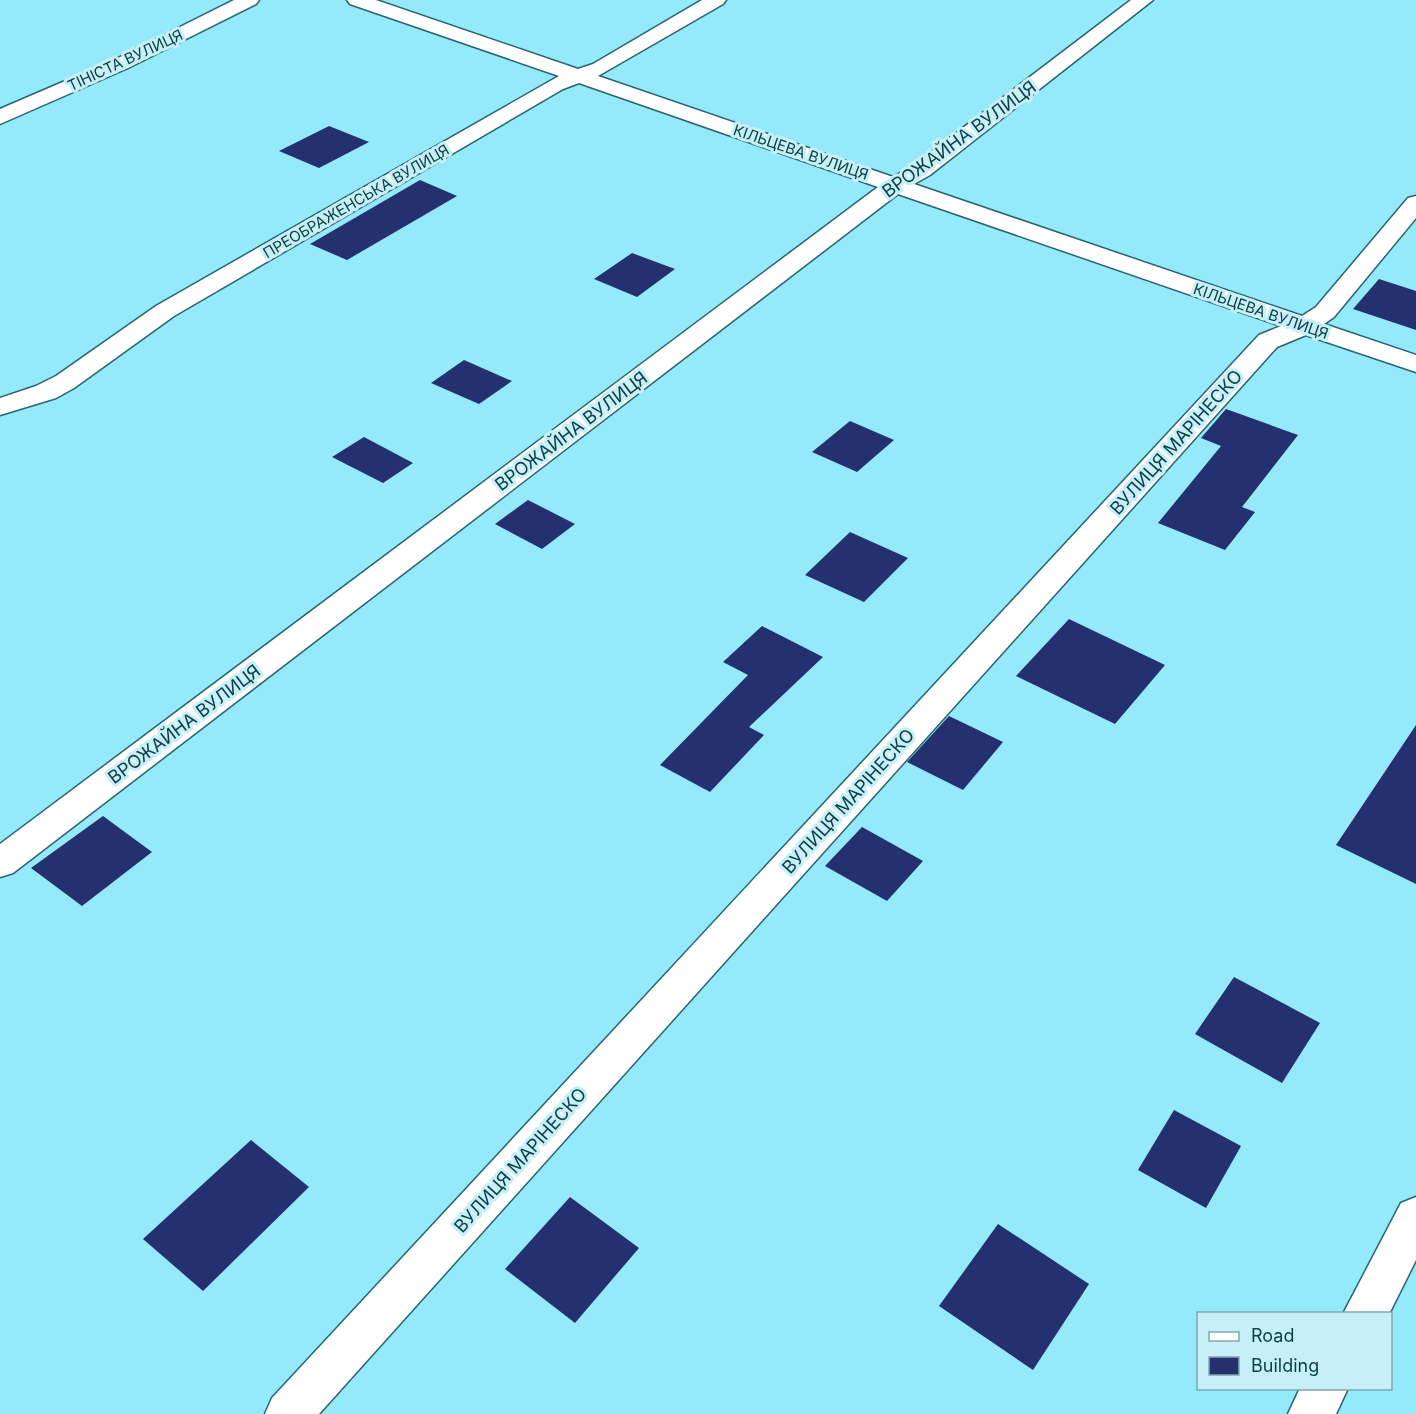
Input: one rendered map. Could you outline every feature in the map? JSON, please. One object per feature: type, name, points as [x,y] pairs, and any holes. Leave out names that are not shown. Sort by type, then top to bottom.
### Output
[{"type":"street","name":"ТІНІСТА ВУЛИЦЯ","points":[[0,117],[121,64],[249,0]]},
{"type":"street","name":"КІЛЬЦЕВА ВУЛИЦЯ","points":[[357,0],[1416,364]]},
{"type":"street","name":"ПРЕОБРАЖЕНСЬКА ВУЛИЦЯ","points":[[0,407],[46,392],[65,382],[165,311],[556,85],[582,76],[716,0]]},
{"type":"street","name":"ВРОЖАЙНА ВУЛИЦЯ","points":[[0,863],[895,185],[922,170],[1143,0]]},
{"type":"street","name":"ВУЛИЦЯ МАРІНЕСКО","points":[[288,1414],[1268,341],[1304,326],[1325,312],[1416,203]]},
{"type":"street","points":[[1366,1312],[1416,1217]]},
{"type":"street","points":[[1311,1414],[1324,1390]]},
{"type":"building","points":[[329,126],[369,142],[319,168],[279,151]]},
{"type":"building","points":[[420,180],[457,196],[347,260],[310,244]]},
{"type":"building","points":[[632,253],[675,269],[637,297],[594,279]]},
{"type":"building","points":[[1379,279],[1416,291],[1416,330],[1353,309]]},
{"type":"building","points":[[464,360],[512,381],[479,404],[431,383]]},
{"type":"building","points":[[1226,409],[1298,435],[1242,507],[1255,512],[1225,550],[1158,523],[1221,446],[1201,438]]},
{"type":"building","points":[[850,421],[894,440],[857,472],[812,452]]},
{"type":"building","points":[[364,437],[413,463],[383,483],[332,457]]},
{"type":"building","points":[[528,500],[575,524],[542,549],[495,524]]},
{"type":"building","points":[[850,532],[908,558],[864,602],[805,575]]},
{"type":"building","points":[[1069,619],[1165,665],[1115,724],[1016,676]]},
{"type":"building","points":[[762,626],[823,657],[749,727],[764,735],[710,792],[660,765],[748,675],[723,662]]},
{"type":"building","points":[[949,716],[1003,742],[963,790],[907,762]]},
{"type":"building","points":[[1416,725],[1416,884],[1336,845]]},
{"type":"building","points":[[103,816],[152,852],[82,906],[31,868]]},
{"type":"building","points":[[862,827],[923,861],[887,901],[825,866]]},
{"type":"building","points":[[1234,977],[1320,1023],[1282,1083],[1195,1034]]},
{"type":"building","points":[[1174,1110],[1241,1146],[1206,1208],[1138,1170]]},
{"type":"building","points":[[251,1140],[309,1187],[203,1291],[143,1239]]},
{"type":"building","points":[[570,1197],[639,1248],[575,1323],[505,1269]]},
{"type":"building","points":[[998,1224],[1089,1284],[1033,1370],[939,1306]]}]
